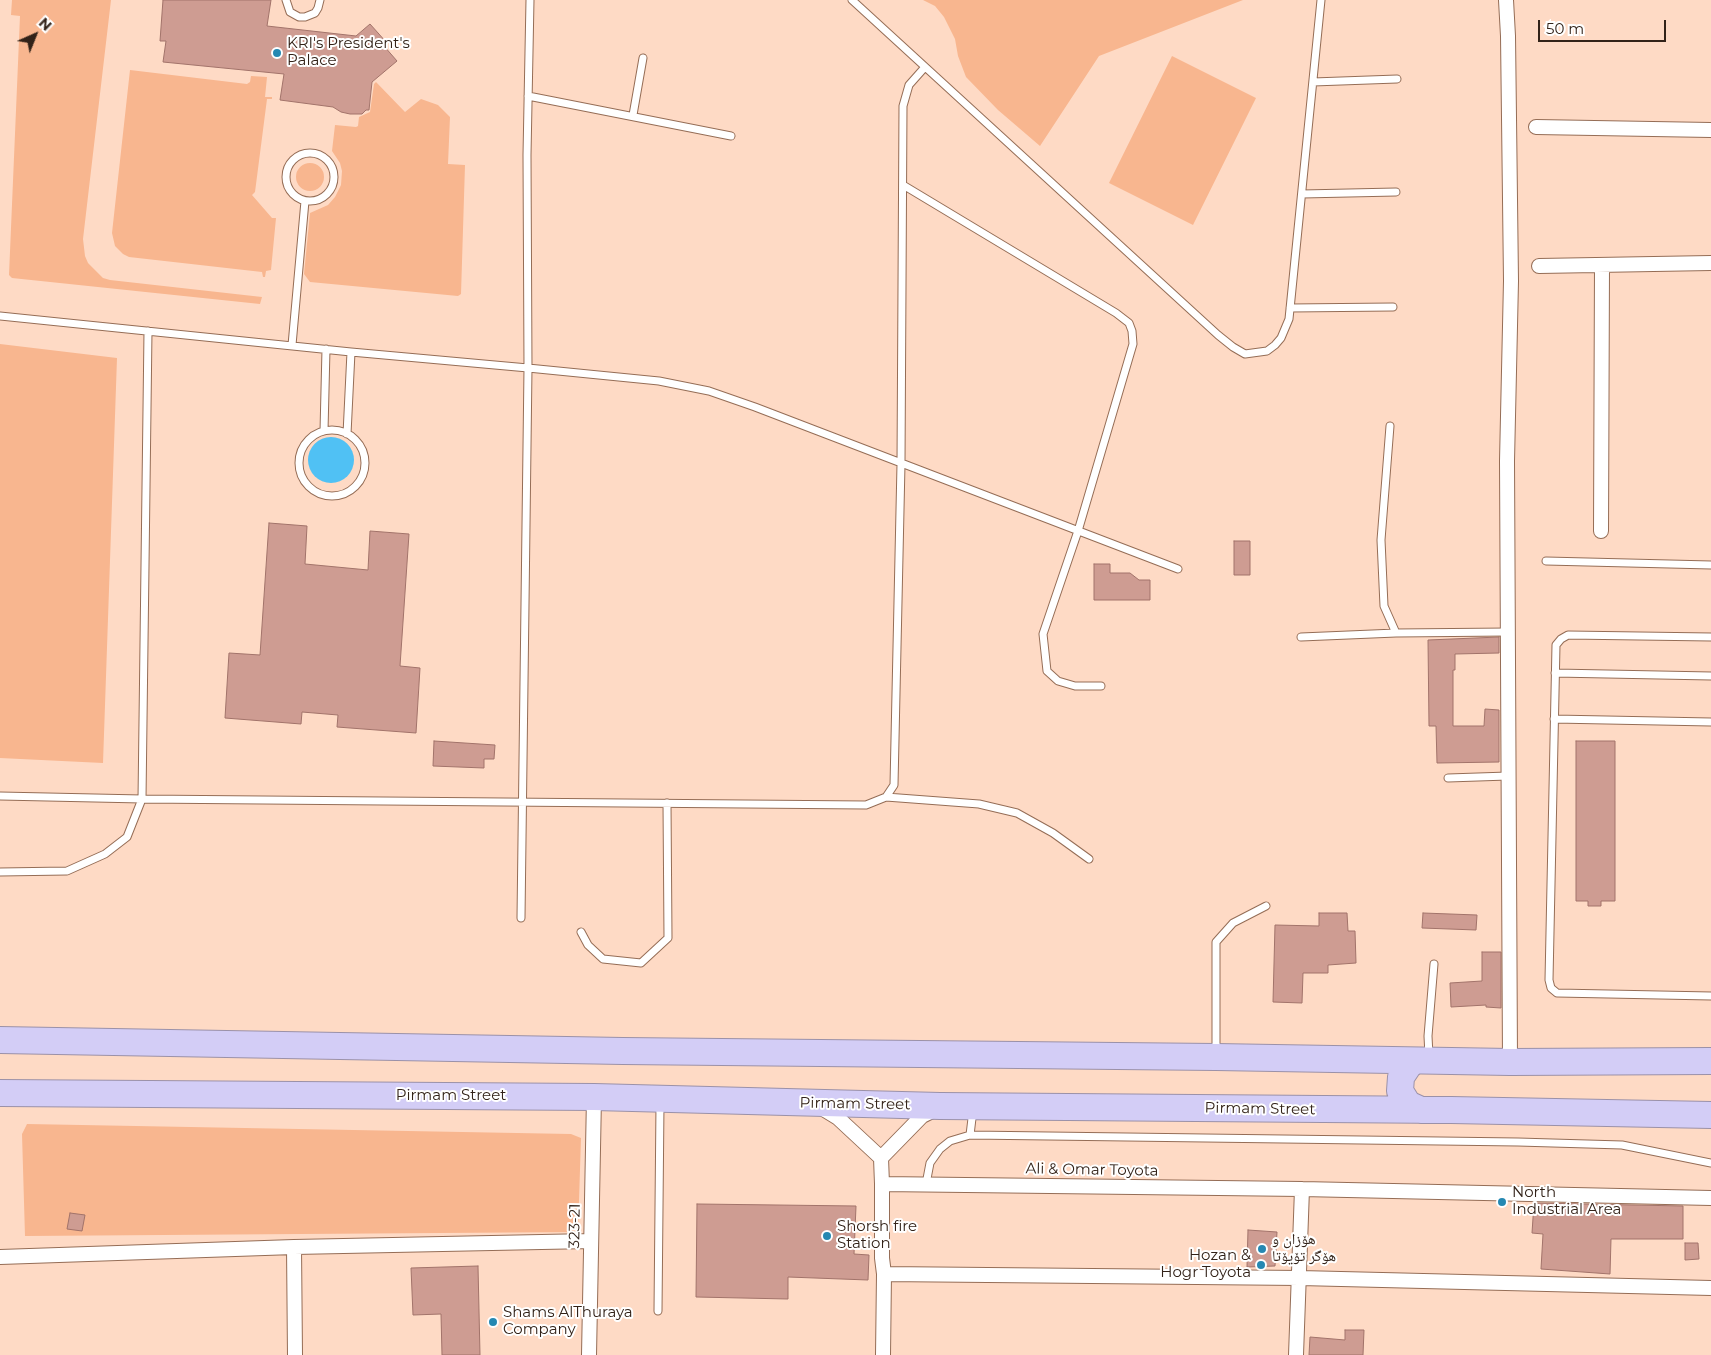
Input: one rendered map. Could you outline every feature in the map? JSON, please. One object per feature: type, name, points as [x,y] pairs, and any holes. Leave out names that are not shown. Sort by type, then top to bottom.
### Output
[{"type":"highway","points":[[0,1040],[614,1051],[1422,1061],[1711,1061]]},
{"type":"highway","points":[[1421,1110],[1408,1104],[1400,1091],[1401,1077],[1409,1065],[1422,1061]]},
{"type":"highway","name":"Pirmam Street","points":[[0,1093],[594,1097],[815,1104],[1711,1115]]},
{"type":"street","points":[[1506,0],[1511,281],[1507,461],[1510,1062]]},
{"type":"street","points":[[1536,127],[1711,130]]},
{"type":"street","points":[[1539,266],[1711,263]]},
{"type":"street","points":[[1601,531],[1602,265]]},
{"type":"street","name":"323-21","points":[[589,1355],[594,1097]]},
{"type":"street","points":[[815,1104],[838,1118],[880,1158],[884,1274],[883,1355]]},
{"type":"street","points":[[880,1158],[922,1116],[940,1106]]},
{"type":"street","name":"Ali & Omar Toyota","points":[[882,1184],[1302,1189],[1711,1198]]},
{"type":"street","points":[[1296,1355],[1302,1189]]},
{"type":"street","points":[[0,1257],[294,1247],[591,1242]]},
{"type":"street","points":[[294,1247],[295,1355]]},
{"type":"street","points":[[884,1274],[1300,1278],[1711,1288]]},
{"type":"lane","points":[[286,0],[290,12],[299,17],[315,13],[320,0]]},
{"type":"lane","points":[[521,918],[528,368],[530,0]]},
{"type":"lane","points":[[852,0],[1233,347],[1245,354],[1267,350],[1275,345],[1286,330],[1290,308],[1321,0]]},
{"type":"lane","points":[[633,115],[643,58]]},
{"type":"lane","points":[[886,797],[894,785],[901,464],[903,106],[909,85],[925,67]]},
{"type":"lane","points":[[1312,82],[1397,80]]},
{"type":"lane","points":[[528,96],[633,115],[731,136]]},
{"type":"lane","points":[[312,153],[327,160],[332,166],[334,181],[332,189],[327,195],[320,199],[305,201],[292,194],[288,188],[286,174],[292,161],[298,156],[312,153]]},
{"type":"lane","points":[[903,185],[1116,313],[1129,323],[1133,344],[1078,531],[1043,634],[1047,671],[1058,681],[1076,686],[1101,686]]},
{"type":"lane","points":[[1302,194],[1396,192]]},
{"type":"lane","points":[[292,345],[305,201]]},
{"type":"lane","points":[[1290,308],[1393,307]]},
{"type":"lane","points":[[0,316],[326,350],[659,381],[709,392],[755,407],[1178,569]]},
{"type":"lane","points":[[0,872],[67,872],[106,854],[127,837],[142,799],[148,331]]},
{"type":"lane","points":[[324,431],[326,350]]},
{"type":"lane","points":[[347,434],[351,352]]},
{"type":"lane","points":[[1390,426],[1381,540],[1384,606],[1396,632]]},
{"type":"lane","points":[[332,430],[347,434],[360,446],[364,456],[365,466],[362,476],[348,492],[327,496],[317,492],[303,478],[299,468],[304,446],[311,438],[324,431],[332,430]]},
{"type":"lane","points":[[1546,561],[1711,565]]},
{"type":"lane","points":[[1301,637],[1396,632],[1508,632]]},
{"type":"lane","points":[[1711,637],[1568,635],[1556,645],[1549,980],[1551,988],[1557,994],[1711,996]]},
{"type":"lane","points":[[1555,673],[1711,676]]},
{"type":"lane","points":[[1554,719],[1711,722]]},
{"type":"lane","points":[[1448,778],[1508,776]]},
{"type":"lane","points":[[0,796],[142,799],[866,805],[886,797],[979,804],[1017,813],[1053,833],[1089,859]]},
{"type":"lane","points":[[581,932],[588,945],[603,959],[641,963],[668,938],[667,803]]},
{"type":"lane","points":[[1216,1057],[1216,942],[1233,923],[1266,906]]},
{"type":"lane","points":[[1422,1061],[1428,1036],[1434,964]]},
{"type":"lane","points":[[658,1311],[661,1099]]},
{"type":"lane","points":[[970,1135],[973,1106]]},
{"type":"lane","points":[[926,1184],[930,1163],[940,1149],[950,1141],[970,1135],[1518,1142],[1613,1145],[1711,1163]]},
{"type":"shaded area","points":[[12,0],[111,0],[83,239],[85,256],[88,263],[103,278],[110,280],[262,297],[260,304],[12,278],[9,275],[20,16],[11,15]]},
{"type":"shaded area","points":[[923,0],[1243,0],[1099,56],[1040,146],[998,110],[966,77],[958,56],[955,39],[944,17],[935,6]]},
{"type":"shaded area","points":[[1172,56],[1256,98],[1193,225],[1109,183]]},
{"type":"shaded area","points":[[130,70],[247,84],[250,82],[251,76],[267,77],[265,97],[272,97],[272,99],[267,99],[255,192],[252,195],[272,218],[276,218],[271,270],[266,271],[265,277],[263,277],[262,272],[129,257],[115,246],[112,233]]},
{"type":"shaded area","points":[[376,82],[405,112],[421,99],[438,105],[450,117],[448,164],[465,165],[461,294],[458,296],[310,282],[304,274],[310,213],[328,205],[335,197],[341,185],[342,171],[340,163],[332,151],[335,125],[358,126],[359,117],[370,112],[374,84]]},
{"type":"shaded area","points":[[310,163],[320,167],[324,177],[320,187],[310,191],[300,187],[296,177],[300,167]]},
{"type":"shaded area","points":[[0,344],[117,358],[103,763],[0,758]]},
{"type":"shaded area","points":[[27,1124],[571,1134],[581,1138],[578,1232],[25,1236],[22,1134]]},
{"type":"water","points":[[326,437],[336,437],[350,447],[354,460],[350,473],[344,479],[336,483],[326,483],[312,473],[308,465],[308,455],[318,441]]},
{"type":"building","name":"KRI's President's Palace","points":[[163,0],[271,0],[267,26],[356,36],[370,24],[387,43],[384,46],[397,61],[372,82],[369,110],[362,114],[341,112],[333,107],[280,100],[284,74],[163,62],[166,41],[160,41]]},
{"type":"building","points":[[269,523],[307,526],[305,564],[368,570],[370,531],[409,534],[400,666],[420,668],[416,733],[337,727],[338,715],[302,712],[301,724],[225,718],[229,653],[260,655]]},
{"type":"building","points":[[1234,541],[1250,541],[1250,575],[1234,575]]},
{"type":"building","points":[[1094,564],[1110,564],[1110,573],[1130,573],[1139,580],[1150,580],[1150,600],[1094,600]]},
{"type":"building","points":[[1499,637],[1499,653],[1455,654],[1455,670],[1453,670],[1453,726],[1484,726],[1485,709],[1499,710],[1499,762],[1437,763],[1436,726],[1429,726],[1428,640]]},
{"type":"building","points":[[434,741],[495,745],[494,759],[484,759],[484,768],[433,766]]},
{"type":"building","points":[[1576,741],[1615,741],[1615,901],[1601,901],[1601,906],[1588,906],[1588,901],[1576,901]]},
{"type":"building","points":[[1319,913],[1347,913],[1348,931],[1355,931],[1356,963],[1328,965],[1328,973],[1303,973],[1302,1003],[1273,1002],[1275,925],[1319,926]]},
{"type":"building","points":[[1423,913],[1477,915],[1476,930],[1422,928]]},
{"type":"building","points":[[1482,952],[1501,952],[1501,1008],[1486,1007],[1486,1005],[1451,1007],[1450,983],[1482,981]]},
{"type":"building","points":[[1534,1203],[1683,1206],[1683,1239],[1611,1239],[1610,1274],[1541,1269],[1543,1234],[1532,1233]]},
{"type":"building","points":[[697,1204],[856,1206],[854,1254],[869,1255],[868,1280],[788,1277],[788,1299],[696,1297]]},
{"type":"building","points":[[70,1213],[85,1215],[82,1231],[67,1229]]},
{"type":"building","name":"هۆزان و هۆگر تۆیۆتا","points":[[1248,1230],[1277,1232],[1275,1266],[1247,1267]]},
{"type":"building","points":[[1685,1243],[1698,1243],[1699,1259],[1685,1260]]},
{"type":"building","points":[[478,1266],[480,1355],[442,1355],[441,1314],[413,1315],[411,1268]]},
{"type":"building","points":[[1345,1330],[1364,1330],[1363,1355],[1309,1355],[1310,1337],[1345,1340]]},
{"type":"place","name":"KRI's President's Palace","points":[[277,53]]},
{"type":"place","name":"North Industrial Area","points":[[1502,1202]]},
{"type":"place","name":"Shorsh fire Station","points":[[827,1236]]},
{"type":"place","name":"هۆزان و هۆگر تۆیۆتا","points":[[1262,1249]]},
{"type":"place","name":"Hozan & Hogr Toyota","points":[[1261,1265]]},
{"type":"place","name":"Shams AlThuraya Company","points":[[493,1322]]}]
